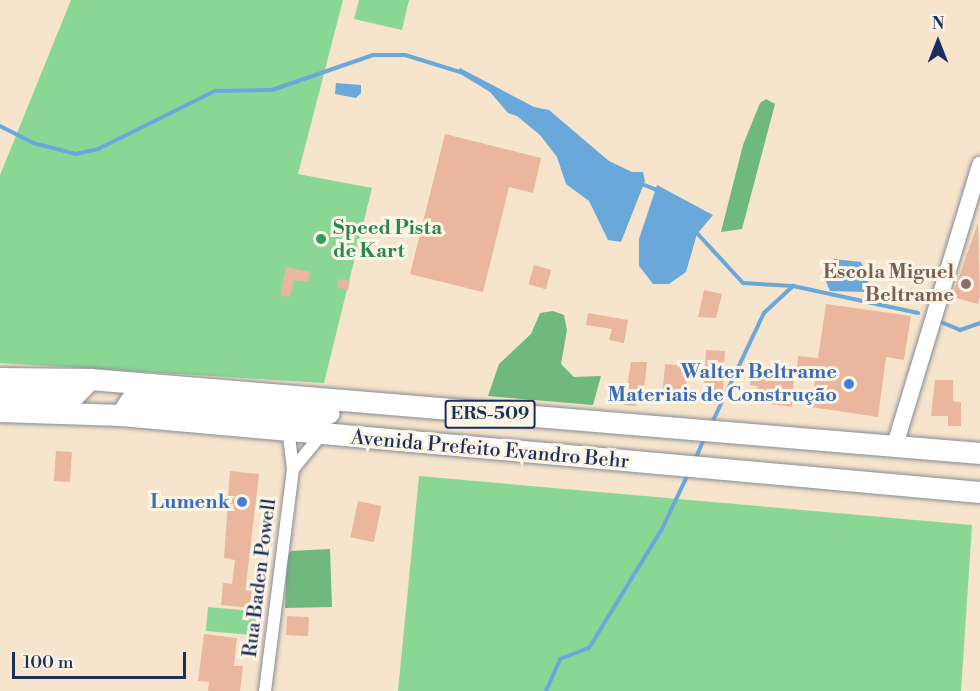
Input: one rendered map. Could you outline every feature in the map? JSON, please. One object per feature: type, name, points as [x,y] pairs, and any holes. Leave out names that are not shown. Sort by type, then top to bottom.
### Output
[{"type":"highway","name":"Avenida Prefeito Evandro Behr","points":[[0,378],[90,379],[393,407],[980,453]]},
{"type":"highway","points":[[0,396],[75,395],[90,379]]},
{"type":"highway","points":[[122,415],[123,407],[130,401],[144,400],[298,414],[393,407]]},
{"type":"highway","name":"Avenida Prefeito Evandro Behr","points":[[0,411],[122,415],[321,435],[980,492]]},
{"type":"street","points":[[895,445],[980,165]]},
{"type":"street","name":"Rua Baden Powell","points":[[265,691],[293,469],[288,431]]},
{"type":"street","points":[[293,469],[321,435]]},
{"type":"green space","points":[[71,0],[343,0],[298,174],[372,188],[324,383],[0,363],[0,175]]},
{"type":"green space","points":[[359,0],[409,0],[402,30],[354,19]]},
{"type":"green space","points":[[766,99],[775,104],[742,229],[721,232],[743,145],[760,103]]},
{"type":"green space","points":[[553,311],[564,315],[567,330],[561,364],[574,377],[601,376],[593,405],[488,396],[499,364],[531,334],[540,313]]},
{"type":"green space","points":[[419,476],[972,525],[961,691],[398,691]]},
{"type":"green space","points":[[330,549],[332,607],[285,608],[287,557],[291,551]]},
{"type":"green space","points":[[208,607],[257,611],[255,635],[206,631]]},
{"type":"water","points":[[460,68],[534,107],[549,110],[609,161],[632,172],[643,172],[645,181],[621,242],[608,240],[589,201],[566,184],[557,157],[540,135],[517,116],[508,113],[490,92],[457,72]]},
{"type":"water","points":[[336,83],[361,85],[361,93],[356,98],[335,94]]},
{"type":"water","points":[[657,185],[713,215],[697,234],[686,272],[669,284],[653,284],[639,266],[639,239]]},
{"type":"water","points":[[834,259],[861,262],[869,279],[864,292],[830,291],[826,282]]},
{"type":"building","points":[[445,134],[541,158],[533,193],[509,187],[483,292],[410,274]]},
{"type":"building","points":[[978,223],[980,296],[978,304],[952,297]]},
{"type":"building","points":[[534,265],[551,270],[546,289],[528,284]]},
{"type":"building","points":[[286,267],[310,272],[308,282],[294,280],[290,297],[280,295]]},
{"type":"building","points":[[339,279],[350,281],[348,290],[337,288]]},
{"type":"building","points":[[704,290],[722,294],[716,318],[698,317]]},
{"type":"building","name":"Walter Beltrame Materiais de Construção","points":[[826,304],[911,316],[904,360],[886,357],[878,417],[811,407],[815,381],[796,380],[798,356],[818,358]]},
{"type":"building","points":[[588,313],[628,320],[624,343],[609,340],[612,329],[586,325]]},
{"type":"building","points":[[706,350],[725,351],[723,398],[704,397]]},
{"type":"building","points":[[631,362],[647,362],[644,391],[638,391],[636,406],[624,405]]},
{"type":"building","points":[[665,364],[688,366],[685,395],[662,393]]},
{"type":"building","points":[[751,371],[794,375],[792,407],[757,402],[757,386],[750,385]]},
{"type":"building","points":[[935,380],[953,380],[953,401],[961,402],[961,426],[948,426],[948,416],[931,416]]},
{"type":"building","points":[[56,451],[72,452],[70,482],[54,481]]},
{"type":"building","points":[[230,471],[259,474],[246,585],[252,586],[250,608],[221,605],[223,583],[232,584],[235,560],[224,558]]},
{"type":"building","points":[[358,501],[381,506],[374,542],[350,537]]},
{"type":"building","points":[[287,616],[309,617],[308,636],[286,635]]},
{"type":"building","points":[[204,634],[237,638],[234,666],[243,666],[240,691],[208,691],[209,682],[198,681]]},
{"type":"waterway","points":[[0,126],[33,143],[76,154],[98,149],[215,91],[272,90],[373,55],[405,55],[460,72]]},
{"type":"waterway","points":[[639,183],[657,190]]},
{"type":"waterway","points":[[695,231],[743,283],[793,286]]},
{"type":"waterway","points":[[711,425],[764,313],[793,286],[918,313]]},
{"type":"waterway","points":[[941,322],[960,330],[980,323]]},
{"type":"waterway","points":[[695,460],[705,437]]},
{"type":"waterway","points":[[546,691],[560,659],[589,648],[662,529],[689,472]]},
{"type":"place","name":"Speed Pista de Kart","points":[[321,239]]},
{"type":"place","name":"Escola Miguel Beltrame","points":[[966,284]]},
{"type":"place","name":"Walter Beltrame Materiais de Construção","points":[[849,384]]},
{"type":"place","name":"Lumenk","points":[[242,502]]}]
